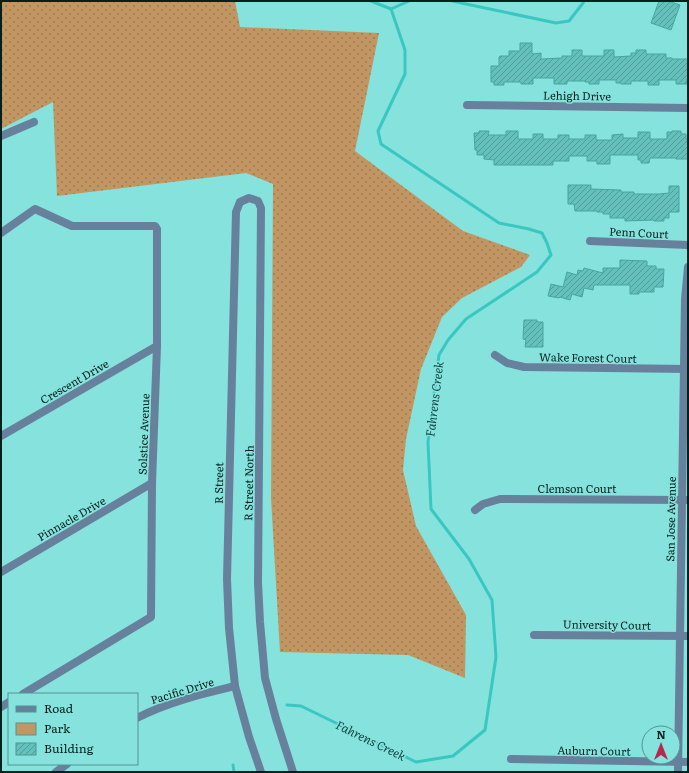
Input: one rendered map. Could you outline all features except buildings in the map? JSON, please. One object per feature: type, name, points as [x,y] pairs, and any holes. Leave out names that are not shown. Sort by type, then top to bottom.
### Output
[{"type":"street","name":"Lehigh Drive","points":[[466,105],[688,108]]},
{"type":"street","points":[[1,136],[34,122]]},
{"type":"street","name":"R Street","points":[[250,198],[240,202],[236,212],[227,579],[229,628],[235,686],[249,737],[261,772]]},
{"type":"street","name":"R Street North","points":[[250,198],[258,201],[262,208],[258,583],[260,622],[266,678],[276,719],[293,772]]},
{"type":"street","name":"Solstice Avenue","points":[[1,233],[35,209],[72,226],[155,226],[157,229],[157,346],[152,483],[151,617],[25,693]]},
{"type":"street","name":"Penn Court","points":[[590,241],[688,245]]},
{"type":"street","name":"San Jose Avenue","points":[[680,725],[684,636],[686,369],[685,299],[688,267]]},
{"type":"street","name":"Crescent Drive","points":[[1,436],[157,346]]},
{"type":"street","name":"Wake Forest Court","points":[[495,356],[507,363],[524,367],[686,369]]},
{"type":"street","name":"Pinnacle Drive","points":[[1,572],[152,483]]},
{"type":"street","name":"Clemson Court","points":[[475,510],[483,504],[500,499],[685,500]]},
{"type":"street","name":"University Court","points":[[534,635],[684,636]]},
{"type":"street","name":"Pacific Drive","points":[[138,718],[191,697],[235,686]]},
{"type":"street","name":"Auburn Court","points":[[510,759],[641,761]]},
{"type":"street","points":[[56,772],[66,765]]},
{"type":"green space","points":[[1,1],[235,1],[240,27],[379,33],[355,151],[463,231],[530,255],[521,267],[462,298],[442,317],[421,369],[406,439],[403,470],[416,526],[466,615],[465,678],[408,655],[280,652],[271,498],[273,184],[246,173],[57,196],[53,102],[1,129]]},
{"type":"waterway","name":"Fahrens Creek","points":[[287,705],[301,706],[416,762],[453,756],[485,730],[496,657],[492,600],[469,559],[431,509],[428,442],[439,355],[448,340],[466,319],[537,272],[551,255],[542,233],[499,223],[381,144],[378,131],[405,74],[405,50],[391,9],[371,1]]},
{"type":"waterway","points":[[391,9],[409,1]]},
{"type":"waterway","points":[[452,1],[556,23],[569,21],[584,1]]},
{"type":"waterway","name":"Fahrens Creek","points":[[233,765],[234,772]]}]
